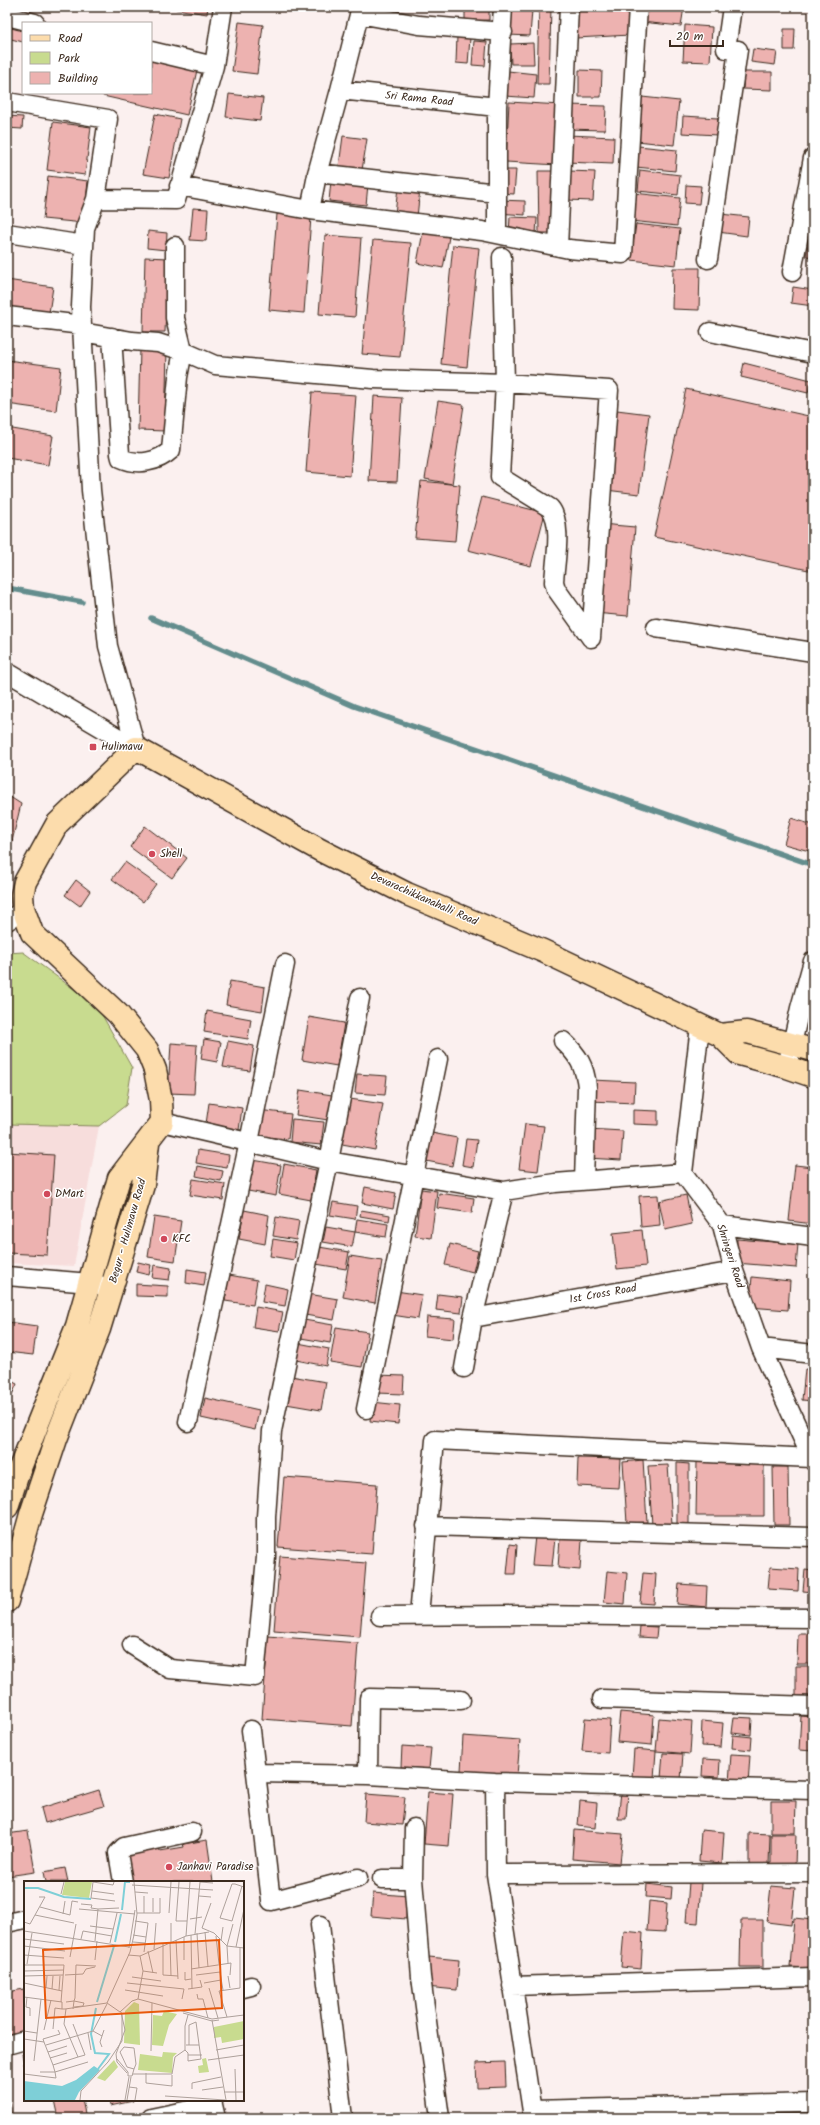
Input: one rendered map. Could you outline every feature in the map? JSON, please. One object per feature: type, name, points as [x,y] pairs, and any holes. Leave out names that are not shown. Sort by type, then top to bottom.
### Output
[{"type":"main road","points":[[136,748],[57,824],[25,882],[15,914],[32,933],[118,1014],[147,1050],[155,1070],[161,1100],[162,1122],[148,1143]]},
{"type":"main road","name":"Devarachikkanahalli Road","points":[[136,748],[320,850],[407,894],[543,951],[720,1035],[739,1054],[787,1067],[813,1076]]},
{"type":"main road","points":[[720,1035],[747,1032],[813,1050]]},
{"type":"main road","name":"Begur - Hulimavu Road","points":[[7,1507],[18,1473],[78,1326],[119,1178],[148,1143]]},
{"type":"main road","name":"Begur - Hulimavu Road","points":[[7,1601],[31,1514],[56,1439],[99,1329],[112,1288],[143,1185],[148,1143]]},
{"type":"street","points":[[96,199],[176,200],[214,66],[224,7]]},
{"type":"street","points":[[497,226],[497,107],[503,32],[503,7]]},
{"type":"street","points":[[558,247],[569,7]]},
{"type":"street","points":[[179,186],[310,210],[482,231],[558,247],[623,254],[638,7]]},
{"type":"street","points":[[708,259],[738,50],[726,49],[732,7]]},
{"type":"street","points":[[310,210],[317,173],[360,11],[419,25],[503,32]]},
{"type":"street","points":[[7,16],[31,22]]},
{"type":"street","points":[[152,51],[214,66]]},
{"type":"street","name":"Sri Rama Road","points":[[340,90],[497,107]]},
{"type":"street","points":[[7,102],[108,119],[96,199],[85,228],[81,307],[91,490],[104,619],[113,667],[136,748]]},
{"type":"street","points":[[792,272],[813,158]]},
{"type":"street","points":[[317,173],[497,193]]},
{"type":"street","points":[[7,232],[84,245]]},
{"type":"street","points":[[112,337],[120,454],[122,458],[130,462],[147,462],[165,455],[171,450],[178,377],[183,351],[175,318],[175,246]]},
{"type":"street","points":[[7,316],[82,328],[112,337],[158,343],[183,351],[215,365],[373,379],[505,383],[609,390],[591,638],[556,589],[554,582],[557,530],[554,512],[500,477],[505,383],[502,257]]},
{"type":"street","points":[[710,332],[813,353]]},
{"type":"street","points":[[656,628],[813,652]]},
{"type":"street","points":[[7,672],[136,748]]},
{"type":"street","points":[[787,1067],[813,961]]},
{"type":"street","points":[[188,1422],[249,1142],[285,964]]},
{"type":"street","points":[[132,1645],[170,1669],[255,1677],[266,1557],[266,1517],[272,1431],[329,1161],[360,998]]},
{"type":"street","points":[[162,1122],[329,1161],[504,1191],[584,1180],[683,1173],[700,1026]]},
{"type":"street","points":[[563,1041],[582,1062],[586,1073],[587,1087],[584,1180]]},
{"type":"street","points":[[366,1409],[438,1059]]},
{"type":"street","name":"Shringeri Road","points":[[683,1173],[722,1225],[734,1271],[761,1348],[813,1460]]},
{"type":"street","points":[[464,1368],[473,1318],[504,1191]]},
{"type":"street","points":[[722,1225],[813,1237]]},
{"type":"street","name":"1st Cross Road","points":[[473,1318],[734,1271]]},
{"type":"street","points":[[7,1276],[90,1282],[112,1288]]},
{"type":"street","points":[[761,1348],[813,1354]]},
{"type":"street","points":[[418,1616],[435,1440],[813,1460]]},
{"type":"street","points":[[426,1526],[813,1537]]},
{"type":"street","points":[[380,1616],[813,1618]]},
{"type":"street","points":[[368,1775],[369,1698],[460,1700]]},
{"type":"street","points":[[602,1699],[813,1706]]},
{"type":"street","points":[[252,1730],[271,1901],[358,1878]]},
{"type":"street","points":[[257,1773],[368,1775],[495,1782],[813,1790]]},
{"type":"street","points":[[495,1782],[496,1874],[512,1986],[533,2114],[813,2102]]},
{"type":"street","points":[[414,1828],[413,1879],[421,1977],[440,2118]]},
{"type":"street","points":[[123,1881],[118,1853],[124,1846],[192,1832]]},
{"type":"street","points":[[496,1874],[813,1873]]},
{"type":"street","points":[[382,1879],[413,1879]]},
{"type":"street","points":[[7,1924],[24,1919]]},
{"type":"street","points":[[320,1925],[343,2118]]},
{"type":"street","points":[[512,1986],[813,1977]]},
{"type":"street","points":[[7,2045],[24,2040]]},
{"type":"street","points":[[151,2118],[213,2105],[216,2118]]},
{"type":"shaded area","name":"DMart","points":[[7,1124],[99,1126],[74,1266],[7,1263]]},
{"type":"green space","points":[[23,952],[97,1006],[132,1068],[126,1105],[99,1126],[7,1124],[7,953]]},
{"type":"building","points":[[177,7],[208,7],[207,14],[176,9]]},
{"type":"building","points":[[325,7],[347,7],[346,10]]},
{"type":"building","points":[[465,7],[489,7],[489,20],[465,21]]},
{"type":"building","points":[[539,7],[551,7],[549,84],[537,84]]},
{"type":"building","points":[[629,7],[630,35],[576,38],[573,10]]},
{"type":"building","points":[[643,7],[684,7],[681,26],[641,22]]},
{"type":"building","points":[[510,9],[532,10],[530,36],[508,35]]},
{"type":"building","points":[[239,22],[263,25],[257,74],[232,71]]},
{"type":"building","points":[[685,25],[712,27],[710,62],[683,61]]},
{"type":"building","points":[[7,27],[22,31],[22,42],[7,38]]},
{"type":"building","points":[[784,29],[795,29],[794,50],[784,50]]},
{"type":"building","points":[[457,36],[470,38],[468,64],[456,63]]},
{"type":"building","points":[[474,41],[487,42],[485,66],[472,65]]},
{"type":"building","points":[[533,43],[534,64],[511,64],[510,44]]},
{"type":"building","points":[[753,49],[777,52],[775,65],[751,62]]},
{"type":"building","points":[[152,60],[197,70],[187,115],[103,96],[103,94],[152,94]]},
{"type":"building","points":[[579,70],[602,71],[601,97],[579,97]]},
{"type":"building","points":[[508,71],[536,74],[534,98],[505,96]]},
{"type":"building","points":[[744,72],[772,72],[772,90],[743,89]]},
{"type":"building","points":[[229,94],[263,98],[260,121],[226,117]]},
{"type":"building","points":[[642,97],[679,101],[674,145],[637,141]]},
{"type":"building","points":[[509,102],[561,105],[558,165],[506,162]]},
{"type":"building","points":[[567,105],[606,106],[605,130],[566,129]]},
{"type":"building","points":[[155,114],[180,119],[169,178],[143,174]]},
{"type":"building","points":[[7,116],[23,117],[22,129],[7,128]]},
{"type":"building","points":[[683,116],[718,118],[717,135],[682,133]]},
{"type":"building","points":[[53,122],[91,127],[85,175],[47,170]]},
{"type":"building","points":[[567,135],[614,137],[613,164],[566,162]]},
{"type":"building","points":[[343,136],[367,139],[362,170],[339,166]]},
{"type":"building","points":[[638,146],[677,150],[675,171],[636,167]]},
{"type":"building","points":[[502,170],[516,170],[514,194],[500,193]]},
{"type":"building","points":[[640,170],[680,175],[678,195],[638,191]]},
{"type":"building","points":[[538,171],[555,171],[555,233],[539,233]]},
{"type":"building","points":[[569,171],[595,172],[593,201],[567,200]]},
{"type":"building","points":[[48,176],[88,181],[84,223],[43,219]]},
{"type":"building","points":[[331,181],[368,184],[366,205],[329,201]]},
{"type":"building","points":[[686,185],[701,186],[699,204],[685,203]]},
{"type":"building","points":[[398,187],[420,189],[417,217],[395,215]]},
{"type":"building","points":[[634,193],[680,198],[677,226],[631,221]]},
{"type":"building","points":[[499,200],[525,201],[525,215],[498,213]]},
{"type":"building","points":[[193,208],[208,209],[206,241],[190,240]]},
{"type":"building","points":[[813,213],[813,257],[806,256]]},
{"type":"building","points":[[277,214],[311,217],[304,313],[269,310]]},
{"type":"building","points":[[720,214],[749,217],[747,236],[718,232]]},
{"type":"building","points":[[510,217],[537,218],[536,234],[509,233]]},
{"type":"building","points":[[636,224],[680,229],[676,265],[631,260]]},
{"type":"building","points":[[148,231],[167,233],[166,250],[147,248]]},
{"type":"building","points":[[423,232],[449,237],[443,268],[417,263]]},
{"type":"building","points":[[325,235],[361,238],[355,317],[319,314]]},
{"type":"building","points":[[373,240],[411,243],[400,357],[362,354]]},
{"type":"building","points":[[453,245],[479,248],[467,367],[441,364]]},
{"type":"building","points":[[145,257],[168,258],[165,332],[143,332]]},
{"type":"building","points":[[673,268],[700,268],[699,310],[672,309]]},
{"type":"building","points":[[7,280],[53,287],[48,319],[7,312]]},
{"type":"building","points":[[793,287],[813,290],[813,306],[791,303]]},
{"type":"building","points":[[140,348],[167,349],[165,431],[138,430]]},
{"type":"building","points":[[7,360],[61,367],[56,411],[7,404]]},
{"type":"building","points":[[744,363],[811,380],[808,393],[741,377]]},
{"type":"building","points":[[686,389],[813,417],[813,571],[654,537]]},
{"type":"building","points":[[312,392],[356,395],[350,476],[306,472]]},
{"type":"building","points":[[374,396],[402,398],[397,482],[369,481]]},
{"type":"building","points":[[438,401],[464,405],[452,484],[425,479]]},
{"type":"building","points":[[617,410],[649,414],[639,494],[606,490]]},
{"type":"building","points":[[7,428],[53,436],[48,465],[7,458]]},
{"type":"building","points":[[421,481],[460,485],[455,541],[415,538]]},
{"type":"building","points":[[482,497],[545,513],[531,566],[468,550]]},
{"type":"building","points":[[601,524],[635,527],[628,616],[594,613]]},
{"type":"building","points":[[7,795],[21,804],[7,862]]},
{"type":"building","points":[[791,818],[813,825],[813,852],[784,844]]},
{"type":"building","points":[[145,826],[187,858],[172,878],[130,847]]},
{"type":"building","points":[[125,862],[156,884],[143,902],[112,879]]},
{"type":"building","points":[[76,880],[90,891],[80,906],[65,895]]},
{"type":"building","points":[[230,981],[265,987],[262,1011],[226,1005]]},
{"type":"building","points":[[207,1011],[251,1019],[248,1039],[204,1032]]},
{"type":"building","points":[[309,1017],[344,1023],[337,1066],[302,1060]]},
{"type":"building","points":[[204,1039],[221,1042],[217,1062],[201,1059]]},
{"type":"building","points":[[228,1041],[254,1046],[250,1071],[223,1067]]},
{"type":"building","points":[[171,1043],[197,1045],[194,1094],[168,1093]]},
{"type":"building","points":[[357,1074],[387,1076],[385,1095],[355,1093]]},
{"type":"building","points":[[592,1080],[635,1082],[634,1103],[591,1101]]},
{"type":"building","points":[[300,1090],[332,1095],[328,1120],[296,1115]]},
{"type":"building","points":[[350,1099],[383,1104],[375,1150],[342,1144]]},
{"type":"building","points":[[209,1103],[242,1108],[239,1130],[206,1124]]},
{"type":"building","points":[[258,1110],[291,1114],[288,1139],[255,1136]]},
{"type":"building","points":[[633,1110],[658,1111],[658,1125],[633,1124]]},
{"type":"building","points":[[292,1119],[324,1122],[321,1145],[290,1142]]},
{"type":"building","points":[[525,1124],[544,1126],[538,1171],[519,1169]]},
{"type":"building","points":[[588,1129],[623,1131],[621,1160],[587,1158]]},
{"type":"building","points":[[427,1132],[457,1138],[452,1166],[421,1160]]},
{"type":"building","points":[[466,1139],[477,1140],[473,1167],[462,1165]]},
{"type":"building","points":[[198,1150],[229,1155],[227,1168],[196,1163]]},
{"type":"building","points":[[7,1152],[54,1155],[47,1255],[7,1253]]},
{"type":"building","points":[[253,1160],[281,1165],[276,1196],[248,1191]]},
{"type":"building","points":[[284,1164],[316,1170],[311,1200],[279,1194]]},
{"type":"building","points":[[795,1165],[813,1167],[813,1224],[789,1221]]},
{"type":"building","points":[[198,1166],[223,1171],[221,1181],[196,1176]]},
{"type":"building","points":[[193,1179],[225,1184],[223,1200],[190,1195]]},
{"type":"building","points":[[365,1187],[396,1193],[393,1209],[362,1203]]},
{"type":"building","points":[[421,1189],[437,1191],[431,1238],[415,1236]]},
{"type":"building","points":[[439,1193],[474,1198],[472,1213],[437,1208]]},
{"type":"building","points":[[658,1195],[660,1225],[641,1227],[639,1196]]},
{"type":"building","points":[[686,1195],[692,1224],[665,1230],[659,1201]]},
{"type":"building","points":[[333,1202],[357,1206],[355,1219],[330,1215]]},
{"type":"building","points":[[244,1210],[269,1215],[265,1244],[239,1239]]},
{"type":"building","points":[[361,1210],[390,1215],[389,1221],[360,1216]]},
{"type":"building","points":[[154,1217],[181,1221],[175,1261],[148,1257]]},
{"type":"building","points":[[276,1217],[299,1221],[296,1240],[273,1236]]},
{"type":"building","points":[[357,1219],[388,1224],[386,1237],[355,1232]]},
{"type":"building","points":[[326,1227],[355,1232],[352,1247],[323,1242]]},
{"type":"building","points":[[642,1230],[646,1266],[617,1269],[613,1233]]},
{"type":"building","points":[[273,1239],[297,1243],[294,1260],[270,1256]]},
{"type":"building","points":[[737,1239],[798,1244],[796,1268],[736,1263]]},
{"type":"building","points":[[450,1244],[478,1251],[473,1272],[445,1265]]},
{"type":"building","points":[[319,1247],[349,1252],[346,1269],[316,1264]]},
{"type":"building","points":[[350,1256],[382,1261],[375,1303],[343,1297]]},
{"type":"building","points":[[138,1262],[151,1265],[149,1275],[136,1272]]},
{"type":"building","points":[[154,1265],[171,1268],[169,1280],[152,1278]]},
{"type":"building","points":[[187,1269],[206,1272],[204,1286],[186,1283]]},
{"type":"building","points":[[229,1275],[257,1280],[253,1305],[225,1301]]},
{"type":"building","points":[[752,1277],[790,1281],[788,1310],[749,1307]]},
{"type":"building","points":[[136,1284],[168,1286],[168,1297],[136,1296]]},
{"type":"building","points":[[265,1284],[288,1289],[285,1306],[262,1302]]},
{"type":"building","points":[[396,1291],[422,1295],[418,1319],[392,1315]]},
{"type":"building","points":[[308,1294],[338,1299],[334,1320],[305,1315]]},
{"type":"building","points":[[438,1294],[463,1297],[461,1313],[436,1310]]},
{"type":"building","points":[[256,1307],[283,1312],[279,1331],[253,1327]]},
{"type":"building","points":[[427,1317],[455,1319],[453,1339],[425,1336]]},
{"type":"building","points":[[304,1320],[333,1325],[330,1343],[301,1338]]},
{"type":"building","points":[[7,1322],[37,1326],[33,1355],[7,1352]]},
{"type":"building","points":[[336,1327],[368,1332],[362,1367],[330,1362]]},
{"type":"building","points":[[298,1343],[329,1349],[326,1366],[296,1360]]},
{"type":"building","points":[[805,1369],[813,1370],[813,1401],[802,1400]]},
{"type":"building","points":[[377,1375],[404,1376],[403,1394],[377,1393]]},
{"type":"building","points":[[291,1376],[326,1382],[321,1410],[286,1404]]},
{"type":"building","points":[[7,1379],[17,1384],[9,1401],[7,1399]]},
{"type":"building","points":[[205,1398],[259,1410],[255,1430],[201,1418]]},
{"type":"building","points":[[372,1402],[400,1405],[398,1424],[370,1421]]},
{"type":"building","points":[[578,1458],[621,1459],[619,1488],[577,1486]]},
{"type":"building","points":[[643,1460],[647,1522],[627,1523],[623,1462]]},
{"type":"building","points":[[697,1461],[764,1461],[764,1516],[696,1516]]},
{"type":"building","points":[[677,1463],[689,1464],[689,1524],[677,1524]]},
{"type":"building","points":[[668,1465],[672,1524],[652,1525],[648,1466]]},
{"type":"building","points":[[773,1467],[788,1467],[789,1525],[774,1525]]},
{"type":"building","points":[[284,1477],[377,1484],[372,1554],[278,1547]]},
{"type":"building","points":[[535,1536],[555,1538],[552,1566],[532,1565]]},
{"type":"building","points":[[560,1538],[582,1540],[580,1570],[558,1568]]},
{"type":"building","points":[[510,1544],[517,1545],[515,1574],[507,1574]]},
{"type":"building","points":[[280,1556],[366,1563],[360,1637],[274,1630]]},
{"type":"building","points":[[770,1567],[799,1569],[798,1591],[768,1589]]},
{"type":"building","points":[[805,1570],[813,1571],[813,1592],[803,1591]]},
{"type":"building","points":[[607,1571],[627,1573],[625,1604],[604,1602]]},
{"type":"building","points":[[643,1573],[656,1574],[654,1604],[640,1603]]},
{"type":"building","points":[[679,1584],[707,1586],[706,1607],[677,1604]]},
{"type":"building","points":[[640,1626],[657,1627],[656,1638],[639,1637]]},
{"type":"building","points":[[798,1634],[813,1634],[813,1664],[797,1664]]},
{"type":"building","points":[[268,1636],[358,1643],[352,1726],[262,1719]]},
{"type":"building","points":[[796,1666],[813,1666],[813,1696],[796,1696]]},
{"type":"building","points":[[620,1712],[654,1715],[652,1745],[617,1742]]},
{"type":"building","points":[[801,1716],[813,1717],[813,1751],[799,1750]]},
{"type":"building","points":[[734,1717],[752,1718],[751,1735],[732,1733]]},
{"type":"building","points":[[585,1718],[610,1720],[608,1753],[582,1751]]},
{"type":"building","points":[[659,1718],[692,1721],[690,1754],[656,1751]]},
{"type":"building","points":[[702,1721],[723,1723],[721,1747],[701,1746]]},
{"type":"building","points":[[733,1735],[752,1737],[751,1750],[732,1748]]},
{"type":"building","points":[[463,1736],[520,1740],[517,1775],[461,1771]]},
{"type":"building","points":[[402,1746],[431,1748],[429,1769],[401,1767]]},
{"type":"building","points":[[634,1749],[656,1751],[654,1778],[632,1777]]},
{"type":"building","points":[[663,1753],[683,1754],[681,1780],[661,1778]]},
{"type":"building","points":[[731,1754],[750,1755],[748,1785],[729,1783]]},
{"type":"building","points":[[703,1759],[720,1760],[719,1777],[702,1776]]},
{"type":"building","points":[[99,1790],[104,1806],[45,1823],[41,1808]]},
{"type":"building","points":[[428,1792],[453,1794],[449,1846],[424,1844]]},
{"type":"building","points":[[621,1792],[628,1793],[626,1819],[618,1819]]},
{"type":"building","points":[[366,1794],[405,1797],[402,1825],[364,1822]]},
{"type":"building","points":[[580,1801],[597,1803],[595,1828],[578,1826]]},
{"type":"building","points":[[771,1801],[796,1801],[795,1833],[771,1833]]},
{"type":"building","points":[[574,1830],[623,1834],[620,1863],[572,1859]]},
{"type":"building","points":[[701,1830],[724,1832],[722,1863],[699,1861]]},
{"type":"building","points":[[28,1831],[35,1872],[7,1876],[7,1834]]},
{"type":"building","points":[[749,1833],[770,1834],[769,1865],[749,1865]]},
{"type":"building","points":[[771,1834],[796,1834],[795,1866],[771,1866]]},
{"type":"building","name":"Janhavi Paradise","points":[[207,1840],[213,1881],[130,1881],[126,1852],[159,1848],[160,1851],[184,1847],[183,1844]]},
{"type":"building","points":[[65,1868],[68,1881],[46,1881],[44,1872]]},
{"type":"building","points":[[689,1882],[701,1883],[698,1923],[686,1922]]},
{"type":"building","points":[[647,1884],[672,1887],[671,1899],[646,1897]]},
{"type":"building","points":[[771,1886],[795,1888],[791,1925],[767,1922]]},
{"type":"building","points":[[373,1893],[407,1896],[406,1919],[371,1916]]},
{"type":"building","points":[[649,1901],[667,1903],[665,1932],[647,1931]]},
{"type":"building","points":[[794,1918],[813,1920],[810,1968],[790,1967]]},
{"type":"building","points":[[741,1920],[763,1920],[763,1967],[740,1967]]},
{"type":"building","points":[[624,1931],[643,1933],[641,1969],[621,1967]]},
{"type":"building","points":[[429,1957],[459,1960],[457,1990],[426,1987]]},
{"type":"building","points":[[24,1989],[24,2031],[7,2034],[7,1992]]},
{"type":"building","points":[[505,2062],[506,2087],[477,2088],[476,2063]]},
{"type":"building","points":[[9,2100],[12,2118],[7,2118],[7,2101]]},
{"type":"building","points":[[55,2101],[82,2101],[86,2118],[59,2118]]},
{"type":"building","points":[[109,2101],[133,2101],[110,2106]]},
{"type":"waterway","points":[[7,588],[82,602]]},
{"type":"waterway","points":[[151,618],[354,706],[813,865]]},
{"type":"place","name":"Hulimavu","points":[[93,747]]},
{"type":"place","name":"Shell","points":[[152,854]]},
{"type":"place","name":"DMart","points":[[47,1194]]},
{"type":"place","name":"KFC","points":[[164,1239]]},
{"type":"place","name":"Janhavi Paradise","points":[[169,1867]]}]
